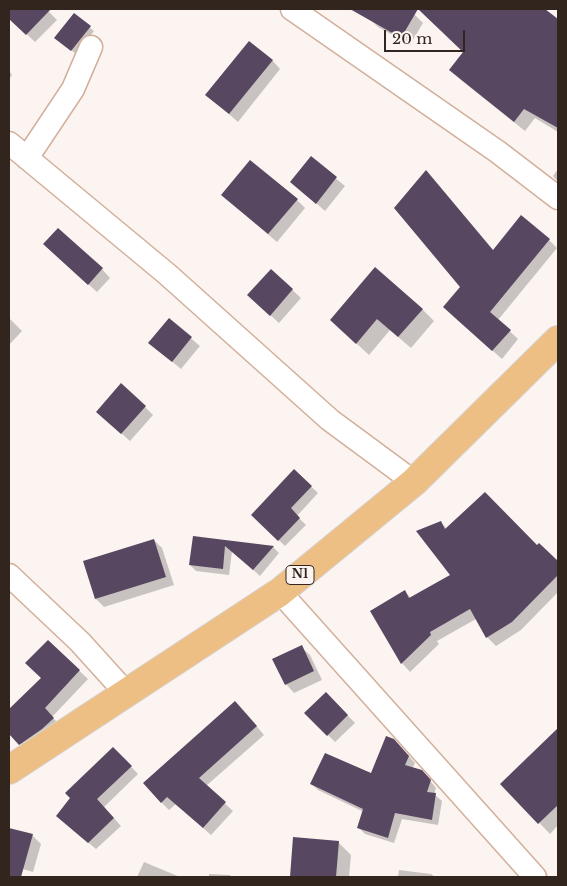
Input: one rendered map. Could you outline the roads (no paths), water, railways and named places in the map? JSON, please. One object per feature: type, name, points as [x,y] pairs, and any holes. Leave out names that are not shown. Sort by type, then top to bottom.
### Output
[{"type":"main road","name":"N1","points":[[9,770],[280,592],[414,482],[558,340]]},
{"type":"street","points":[[292,9],[498,152],[558,198]]},
{"type":"street","points":[[27,158],[73,88],[92,47]]},
{"type":"street","points":[[9,143],[167,274],[330,420],[414,482]]},
{"type":"street","points":[[9,575],[80,642],[127,694]]},
{"type":"street","points":[[280,592],[535,877]]}]
